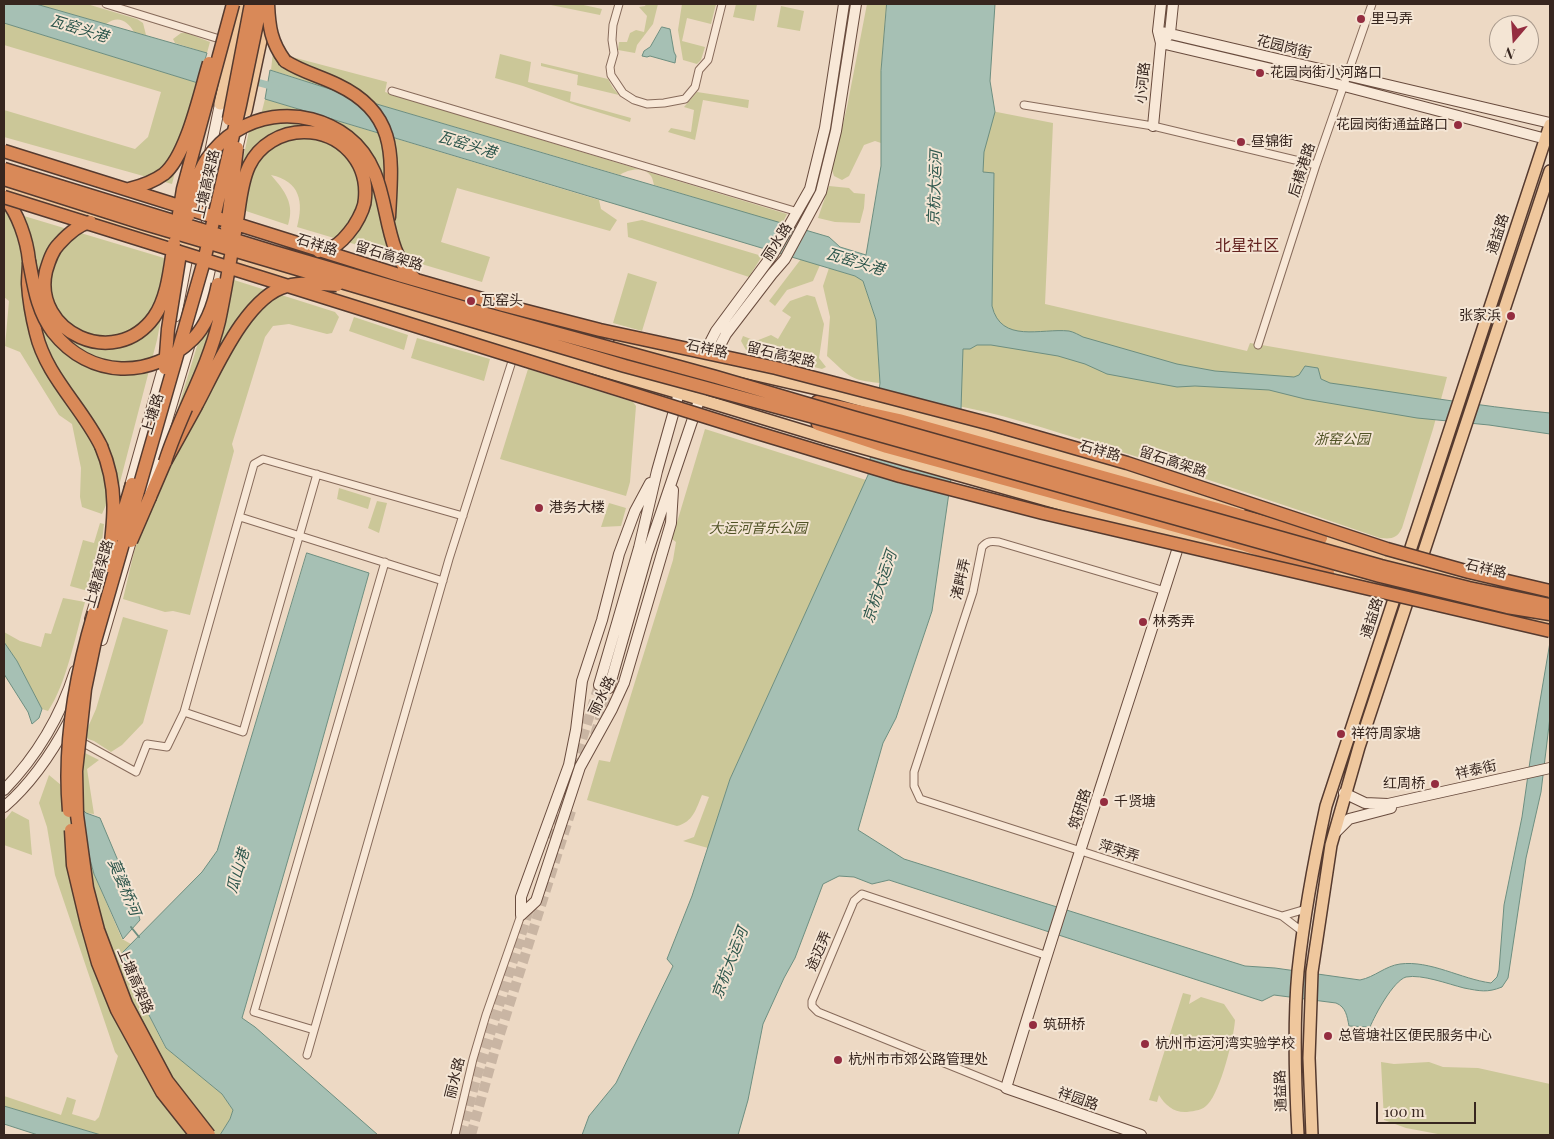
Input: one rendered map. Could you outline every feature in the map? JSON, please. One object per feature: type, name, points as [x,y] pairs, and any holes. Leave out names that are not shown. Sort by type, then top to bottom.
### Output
[{"type":"highway","points":[[40,180],[127,189],[146,185],[164,174],[174,164],[182,146],[223,18],[231,4]]},
{"type":"highway","points":[[142,223],[104,220],[83,224],[68,234],[56,247],[48,261],[45,275],[46,296],[55,317],[65,328],[80,338],[97,343],[114,343],[128,338],[154,317],[163,298],[183,189],[231,4]]},
{"type":"highway","name":"上塘高架路","points":[[196,1135],[162,1092],[117,1010],[98,963],[73,865],[67,786],[77,677],[197,257],[216,179],[251,4]]},
{"type":"highway","name":"上塘高架路","points":[[209,1135],[167,1081],[126,1004],[98,930],[86,888],[77,815],[76,772],[85,689],[95,641],[204,260],[243,108],[261,4]]},
{"type":"highway","points":[[268,4],[272,38],[276,49],[285,61],[296,68],[355,93],[369,106],[381,122],[389,143],[391,170],[389,222]]},
{"type":"highway","points":[[4,197],[16,217],[26,245],[37,301],[45,321],[60,340],[79,356],[97,364],[121,369],[144,367],[161,362],[194,338],[207,318],[215,297],[220,274],[243,108]]},
{"type":"highway","points":[[165,368],[182,241],[192,195],[199,174],[207,159],[222,142],[237,130],[259,120],[284,115],[329,124],[349,138],[366,156],[379,182],[391,238],[397,253],[410,275],[431,292],[451,302],[479,312]]},
{"type":"highway","points":[[112,580],[136,530],[165,462],[173,437],[201,375],[218,323],[241,196],[249,167],[255,157],[268,144],[293,133],[317,133],[338,141],[357,160],[365,181],[366,200],[360,216],[350,232],[334,247],[312,253],[274,252]]},
{"type":"highway","name":"留石高架路","points":[[4,151],[484,300],[600,330],[795,373],[991,424],[1127,463],[1387,549],[1469,572],[1550,591]]},
{"type":"highway","name":"留石高架路","points":[[4,169],[274,252],[479,312],[1381,566],[1469,588],[1550,604]]},
{"type":"highway","points":[[4,179],[142,223],[615,363],[1380,576],[1507,607],[1550,623]]},
{"type":"highway","points":[[4,197],[900,476],[1043,513],[1550,623]]},
{"type":"highway","points":[[29,260],[30,298],[40,349],[54,374],[95,434],[111,472],[114,491],[114,521],[108,566]]},
{"type":"highway","points":[[165,462],[242,322],[259,302],[269,294],[286,286],[313,283],[370,290]]},
{"type":"highway","points":[[782,396],[899,420],[1321,538]]},
{"type":"highway","points":[[764,404],[887,448],[1245,545],[1328,573]]},
{"type":"main road","name":"上塘路","points":[[4,790],[18,775],[39,746],[57,715],[72,679],[157,394],[174,326],[242,4]]},
{"type":"main road","name":"上塘路","points":[[4,807],[14,799],[36,773],[63,732],[78,703],[98,652],[204,296],[243,108],[259,52],[268,4]]},
{"type":"main road","name":"丽水路","points":[[844,4],[825,128],[810,189],[773,254],[716,331],[705,363],[700,399],[604,687],[657,471],[679,393],[705,363],[785,259],[821,192],[836,131],[856,4]]},
{"type":"main road","name":"小河路","points":[[1153,126],[1161,43],[1158,31],[1161,4]]},
{"type":"main road","points":[[1161,43],[1170,33],[1173,4]]},
{"type":"main road","name":"花园岗街","points":[[1158,31],[1346,81],[1548,140]]},
{"type":"main road","name":"花园岗街","points":[[1161,43],[1550,124]]},
{"type":"main road","name":"通益路","points":[[1312,1135],[1310,1110],[1310,1005],[1312,972],[1334,836],[1344,794],[1410,592],[1412,567],[1451,424],[1548,140],[1550,124]]},
{"type":"main road","name":"石祥路","points":[[4,163],[378,280],[653,353],[806,386],[859,400],[1200,496],[1412,567],[1550,598]]},
{"type":"main road","name":"通益路","points":[[1298,1135],[1295,1052],[1298,971],[1306,909],[1326,806],[1397,589],[1412,567],[1466,428],[1550,171]]},
{"type":"main road","points":[[4,188],[367,302],[863,448],[1182,538],[1550,623]]},
{"type":"main road","name":"丽水路","points":[[521,915],[521,897],[568,765],[576,730],[582,681],[602,620],[619,554],[635,511],[657,471]]},
{"type":"main road","name":"丽水路","points":[[521,915],[536,902],[580,767],[624,683],[671,523],[673,476]]},
{"type":"main road","name":"筑研路","points":[[1006,1088],[1046,955],[1182,538]]},
{"type":"main road","points":[[1353,722],[1359,748]]},
{"type":"main road","name":"祥泰街","points":[[1344,794],[1365,803],[1388,804],[1550,768]]},
{"type":"main road","name":"祥泰街","points":[[1334,836],[1342,824],[1349,819],[1401,806],[1407,800]]},
{"type":"main road","name":"祥园路","points":[[1006,1088],[1141,1135]]},
{"type":"street","points":[[106,4],[234,44]]},
{"type":"street","points":[[619,4],[613,25],[612,40],[614,53],[610,67],[611,75],[623,93],[634,100],[647,104],[664,104],[685,99],[694,88],[699,70],[708,60],[722,4]]},
{"type":"street","name":"后横港路","points":[[1258,345],[1316,165],[1372,4]]},
{"type":"street","points":[[392,91],[798,212]]},
{"type":"street","points":[[1024,104],[1153,126],[1316,165]]},
{"type":"street","points":[[307,1055],[443,581],[517,346]]},
{"type":"street","points":[[63,732],[136,772],[147,744],[167,747],[184,712],[254,464],[263,460],[463,516]]},
{"type":"street","points":[[184,712],[243,732],[317,474]]},
{"type":"street","points":[[240,516],[443,581]]},
{"type":"street","name":"渚畔弄","points":[[920,799],[914,786],[914,772],[973,592],[982,547],[986,542],[999,542],[1165,591]]},
{"type":"street","points":[[314,1030],[254,1012],[385,562]]},
{"type":"street","name":"萍荣弄","points":[[920,799],[1282,916],[1303,932]]},
{"type":"street","name":"途迈弄","points":[[1006,1088],[818,1012],[812,1006],[812,1001],[854,901],[862,894],[1046,955]]},
{"type":"street","points":[[1282,916],[1306,909]]},
{"type":"street","name":"丽水路","points":[[455,1135],[473,1059],[486,1015],[521,915]]},
{"type":"green space","points":[[36,4],[87,4],[137,19],[143,23],[146,35],[134,32],[122,20],[110,21],[106,24]]},
{"type":"green space","points":[[546,4],[579,4],[602,9],[600,15]]},
{"type":"green space","points":[[646,4],[658,4],[653,24],[637,45],[635,53],[618,50],[619,42],[627,42],[630,33],[636,30],[644,32],[647,16],[639,7]]},
{"type":"green space","points":[[682,4],[716,4],[711,24],[687,18],[682,41],[705,47],[701,60],[697,64],[683,60],[678,30]]},
{"type":"green space","points":[[736,4],[757,4],[754,21],[733,17]]},
{"type":"green space","points":[[867,4],[887,4],[881,71],[881,143],[875,141],[864,145],[849,176],[842,180],[834,176],[832,170],[847,107]]},
{"type":"green space","points":[[781,6],[804,11],[800,31],[777,27]]},
{"type":"green space","points":[[4,23],[198,83],[172,184],[4,137],[4,110],[135,149],[148,137],[161,92],[4,45]]},
{"type":"green space","points":[[181,33],[187,33],[210,42],[207,53],[175,43],[173,39]]},
{"type":"green space","points":[[273,52],[387,82],[385,92],[642,170],[631,170],[620,175],[380,105],[271,70]]},
{"type":"green space","points":[[500,54],[531,62],[528,82],[571,92],[570,101],[631,118],[630,122],[495,78]]},
{"type":"green space","points":[[541,63],[608,79],[619,95],[577,85],[578,75],[541,66]]},
{"type":"green space","points":[[697,92],[749,100],[748,108],[703,100],[695,140],[668,132],[671,128],[691,132],[694,110],[684,107]]},
{"type":"green space","points":[[265,99],[599,200],[601,209],[617,220],[610,231],[457,188],[441,242],[490,257],[482,282],[297,227],[300,209],[297,194],[294,187],[281,178],[271,175],[287,198],[290,211],[288,225],[243,210],[242,164],[249,131],[258,127]]},
{"type":"green space","name":"浙窑公园","points":[[961,105],[1053,123],[1045,304],[1247,351],[1250,343],[1447,377],[1433,429],[1402,528],[1398,534],[1390,538],[1380,538],[1099,445],[1004,417],[946,404]]},
{"type":"green space","points":[[645,171],[787,214],[782,224],[654,185],[653,179]]},
{"type":"green space","points":[[829,186],[849,188],[854,193],[865,194],[860,223],[835,222],[818,218]]},
{"type":"green space","points":[[4,210],[164,258],[160,324],[157,340],[119,486],[102,514],[82,507],[80,497],[81,468],[72,424],[59,415],[20,352],[5,346],[9,301],[4,297]]},
{"type":"green space","points":[[642,220],[762,256],[749,277],[628,237],[627,223]]},
{"type":"green space","points":[[801,259],[820,265],[813,281],[787,290],[775,306],[769,301]]},
{"type":"green space","points":[[829,268],[855,276],[863,281],[876,320],[880,383],[856,379],[827,356],[830,317],[823,286]]},
{"type":"green space","points":[[628,273],[657,282],[642,331],[613,323]]},
{"type":"green space","points":[[234,280],[335,312],[339,317],[332,333],[327,334],[289,324],[273,326],[265,337],[232,444],[234,451],[190,615],[173,611],[165,612],[123,599],[134,552],[198,343],[228,296]]},
{"type":"green space","points":[[807,295],[815,297],[824,324],[819,358],[826,367],[822,369],[746,350],[741,341],[743,336],[756,341],[771,335],[778,339],[791,317],[782,311],[790,301]]},
{"type":"green space","points":[[354,317],[408,335],[404,350],[349,331]]},
{"type":"green space","points":[[417,338],[490,359],[484,381],[411,358]]},
{"type":"green space","points":[[528,369],[633,402],[636,406],[630,482],[626,496],[500,459]]},
{"type":"green space","name":"大运河音乐公园","points":[[705,429],[866,480],[730,779],[708,848],[683,841],[694,837],[709,797],[702,795],[696,810],[690,818],[677,826],[587,800],[599,760],[610,762],[673,560],[676,542],[672,539]]},
{"type":"green space","points":[[339,488],[371,498],[368,509],[337,499]]},
{"type":"green space","points":[[377,501],[387,503],[379,533],[368,528]]},
{"type":"green space","points":[[609,503],[626,508],[621,526],[601,527]]},
{"type":"green space","points":[[100,523],[104,524],[102,542],[88,591],[70,586],[83,540],[94,543]]},
{"type":"green space","points":[[63,598],[85,602],[65,674],[48,711],[42,709],[17,661],[4,642],[4,632],[20,641],[41,647],[45,633],[51,634]]},
{"type":"green space","points":[[123,617],[168,630],[143,723],[122,745],[111,752],[88,739],[85,734],[96,709]]},
{"type":"green space","points":[[83,752],[99,760],[87,769],[94,814],[86,813],[83,810]]},
{"type":"green space","points":[[49,775],[61,785],[87,848],[94,874],[122,939],[131,944],[121,954],[121,961],[165,1047],[222,1094],[233,1110],[220,1135],[101,1135],[4,1106],[4,1096],[61,1115],[67,1097],[76,1100],[72,1114],[95,1121],[99,1117],[118,1056],[115,1052],[55,875],[47,827],[39,803]]},
{"type":"green space","points":[[12,811],[29,820],[32,855],[4,845],[4,821]]},
{"type":"green space","points":[[1183,993],[1191,995],[1189,1004],[1201,997],[1224,1004],[1235,1020],[1226,1064],[1213,1098],[1204,1108],[1187,1112],[1170,1108],[1159,1095],[1157,1102],[1149,1100]]},
{"type":"green space","points":[[1381,1062],[1394,1064],[1429,1062],[1443,1067],[1478,1068],[1550,1084],[1550,1135],[1443,1135],[1406,1128],[1384,1120]]},
{"type":"water","points":[[4,4],[36,4],[207,53],[198,83],[4,23]]},
{"type":"water","name":"京杭大运河","points":[[887,4],[995,4],[990,81],[995,112],[984,152],[983,172],[994,173],[992,306],[997,318],[1004,326],[1023,332],[1069,331],[1083,337],[1177,364],[1215,371],[1294,377],[1299,375],[1305,366],[1318,368],[1321,379],[1330,383],[1550,413],[1550,434],[1489,425],[1417,418],[1305,399],[1269,390],[1195,386],[1177,387],[1107,374],[1085,364],[1058,356],[991,345],[977,345],[970,349],[963,349],[961,409],[932,611],[896,718],[883,743],[858,830],[904,859],[1245,966],[1275,968],[1360,980],[1395,965],[1411,964],[1434,967],[1491,983],[1497,977],[1499,970],[1504,905],[1522,817],[1550,642],[1550,717],[1541,792],[1526,858],[1508,978],[1502,987],[1483,991],[1427,978],[1406,977],[1390,991],[1370,1027],[1349,1026],[1344,1009],[1336,1003],[1274,995],[1262,1001],[889,880],[872,884],[854,877],[839,876],[823,884],[795,958],[763,1024],[748,1100],[738,1135],[582,1135],[589,1116],[616,1083],[673,966],[667,959],[692,896],[730,779],[868,475],[880,383],[876,320],[863,281],[855,276],[265,99],[270,70],[380,105],[829,237],[840,247],[866,255],[881,166],[881,71]]},
{"type":"water","points":[[662,27],[670,29],[676,56],[675,63],[650,56],[642,56]]},
{"type":"water","name":"瓜山港","points":[[307,553],[369,573],[242,1018],[255,1027],[378,1135],[220,1135],[233,1110],[222,1094],[166,1048],[121,961],[121,954],[202,872],[217,851]]},
{"type":"water","points":[[4,642],[17,661],[42,709],[39,718],[32,724],[28,712],[4,674]]},
{"type":"water","points":[[83,810],[100,818],[135,901],[140,920],[123,939],[94,874],[87,848]]},
{"type":"water","points":[[4,1106],[101,1135],[38,1135],[4,1124]]},
{"type":"waterway","name":"瓦窑头港","points":[[249,80],[275,87]]},
{"type":"waterway","name":"莫婆桥河","points":[[131,927],[139,937]]},
{"type":"tunnel","points":[[551,839],[599,685]]},
{"type":"tunnel","points":[[595,735],[609,688]]},
{"type":"tunnel","points":[[471,1135],[494,1053],[571,811]]},
{"type":"tunnel","points":[[461,1135],[476,1079],[531,903]]},
{"type":"place","name":"里马弄","points":[[1361,19]]},
{"type":"place","name":"花园岗街小河路口","points":[[1260,73]]},
{"type":"place","name":"花园岗街通益路口","points":[[1458,125]]},
{"type":"place","name":"昼锦街","points":[[1241,142]]},
{"type":"place","name":"瓦窑头","points":[[471,301]]},
{"type":"place","name":"张家浜","points":[[1511,316]]},
{"type":"place","name":"港务大楼","points":[[539,508]]},
{"type":"place","name":"林秀弄","points":[[1143,622]]},
{"type":"place","name":"祥符周家塘","points":[[1341,734]]},
{"type":"place","name":"红周桥","points":[[1435,784]]},
{"type":"place","name":"千贤塘","points":[[1104,802]]},
{"type":"place","name":"筑研桥","points":[[1033,1025]]},
{"type":"place","name":"总管塘社区便民服务中心","points":[[1328,1036]]},
{"type":"place","name":"杭州市运河湾实验学校","points":[[1145,1044]]},
{"type":"place","name":"杭州市市郊公路管理处","points":[[838,1060]]},
{"type":"district","name":"北星社区","points":[[1247,246]]}]
